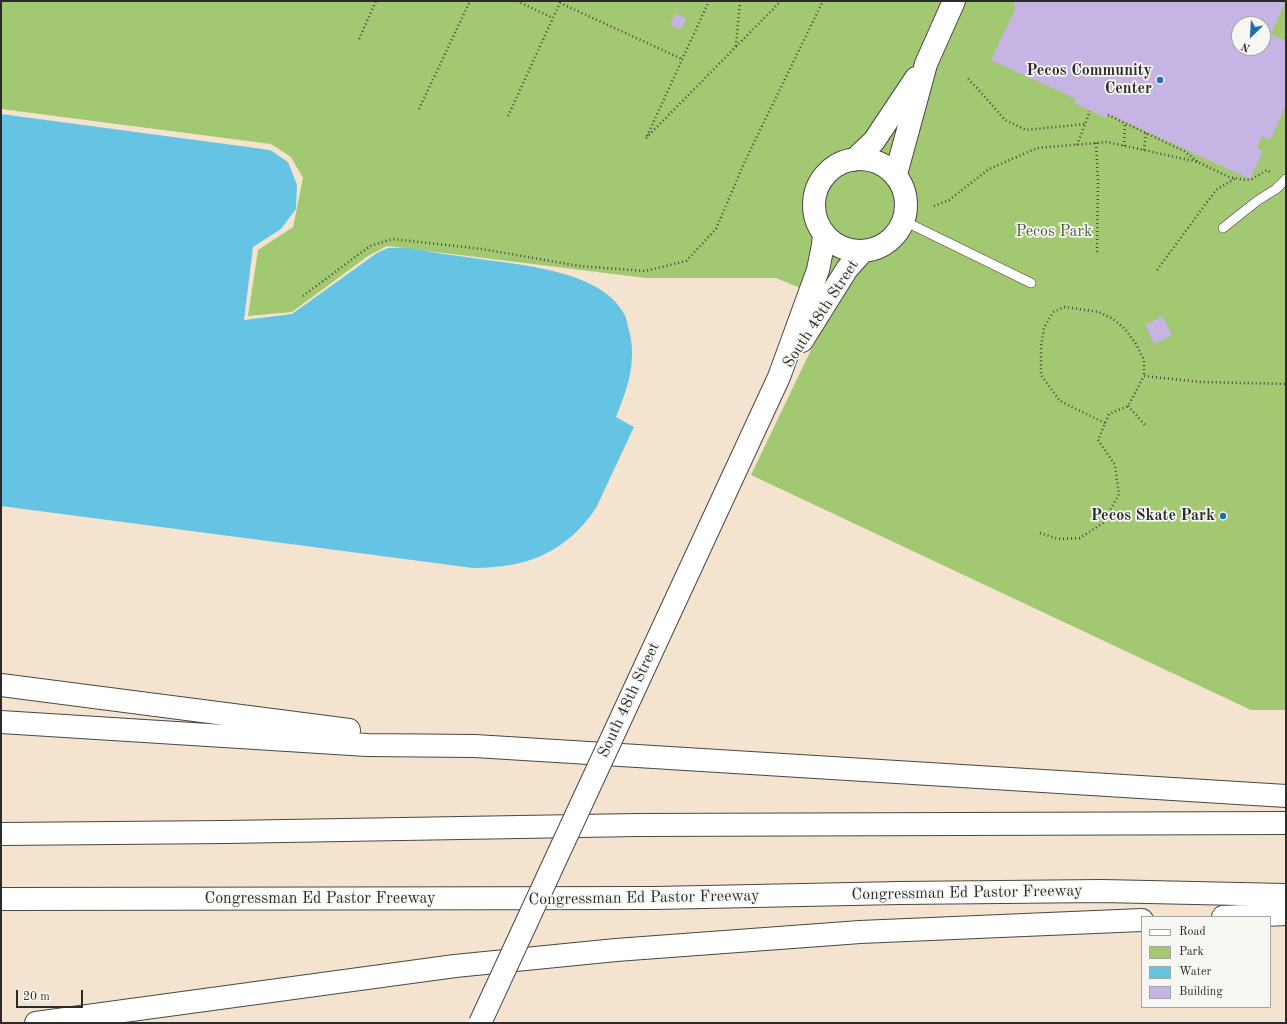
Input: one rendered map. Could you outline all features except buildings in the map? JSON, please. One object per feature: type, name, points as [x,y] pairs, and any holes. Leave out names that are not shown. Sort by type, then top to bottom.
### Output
[{"type":"main road","points":[[896,174],[926,64],[954,1]]},
{"type":"main road","points":[[854,160],[874,141],[926,64]]},
{"type":"main road","points":[[854,160],[872,161],[882,164],[896,174],[906,198],[907,206],[904,221],[888,242],[875,248],[863,251],[846,248],[837,244],[824,233],[815,216],[814,207],[817,188],[821,179],[836,165],[845,161],[854,160]]},
{"type":"main road","name":"South 48th Street","points":[[480,1023],[780,378],[818,270],[824,233]]},
{"type":"main road","name":"South 48th Street","points":[[780,378],[836,285],[847,269],[863,251]]},
{"type":"main road","points":[[1,685],[475,746]]},
{"type":"main road","points":[[1,722],[367,745],[475,746],[1286,796]]},
{"type":"main road","points":[[1,834],[637,825],[1286,823]]},
{"type":"main road","name":"Congressman Ed Pastor Freeway","points":[[1,899],[648,898],[892,893],[1102,892],[1286,895]]},
{"type":"main road","points":[[1244,916],[1286,914]]},
{"type":"main road","points":[[36,1023],[455,966],[616,950],[860,932],[1141,920]]},
{"type":"lane","points":[[1223,228],[1257,201],[1276,189],[1285,180]]},
{"type":"lane","points":[[904,221],[1031,284]]},
{"type":"path","points":[[359,38],[376,1]]},
{"type":"path","points":[[419,109],[470,1]]},
{"type":"path","points":[[517,1],[553,18]]},
{"type":"path","points":[[709,1],[646,138],[781,1]]},
{"type":"path","points":[[736,47],[740,1]]},
{"type":"path","points":[[303,296],[370,246],[393,239],[482,249],[579,266],[645,271],[686,261],[716,228],[745,161],[823,1]]},
{"type":"path","points":[[508,116],[560,2],[682,59]]},
{"type":"path","points":[[968,80],[1005,120],[1026,130],[1085,124]]},
{"type":"path","points":[[1077,145],[1090,111]]},
{"type":"path","points":[[1108,115],[1184,151],[1198,162],[1229,177],[1246,180],[1252,179],[1267,170],[1285,180]]},
{"type":"path","points":[[1124,146],[1125,123]]},
{"type":"path","points":[[1144,150],[1146,133]]},
{"type":"path","points":[[934,206],[949,200],[989,169],[1037,148],[1107,142],[1198,162]]},
{"type":"path","points":[[1096,143],[1097,254]]},
{"type":"path","points":[[1157,270],[1216,190],[1237,178]]},
{"type":"path","points":[[1040,533],[1058,539],[1080,538],[1103,523],[1119,494],[1115,465],[1098,440],[1106,423],[1109,414],[1128,406],[1144,376],[1144,360],[1136,344],[1125,329],[1113,319],[1099,312],[1065,307],[1053,312],[1044,328],[1041,346],[1041,375],[1060,400],[1106,423]]},
{"type":"path","points":[[1144,376],[1201,382],[1286,384]]},
{"type":"path","points":[[1128,406],[1146,426]]},
{"type":"green space","name":"Pecos Park","points":[[1,1],[1286,1],[1286,710],[1251,710],[751,475],[834,302],[776,278],[646,278],[387,246],[368,256],[292,312],[248,316],[258,250],[293,227],[303,178],[291,157],[271,144],[1,109]]},
{"type":"water","points":[[1,114],[270,150],[288,162],[297,185],[296,209],[281,229],[253,247],[244,320],[292,314],[377,253],[388,248],[408,248],[516,264],[558,272],[597,287],[612,298],[625,315],[631,339],[632,361],[628,384],[616,417],[634,427],[596,508],[572,536],[558,547],[543,555],[510,565],[473,568],[1,506]]},
{"type":"place","name":"Pecos Community Center","points":[[1160,80]]},
{"type":"place","name":"Pecos Skate Park","points":[[1223,516]]}]
